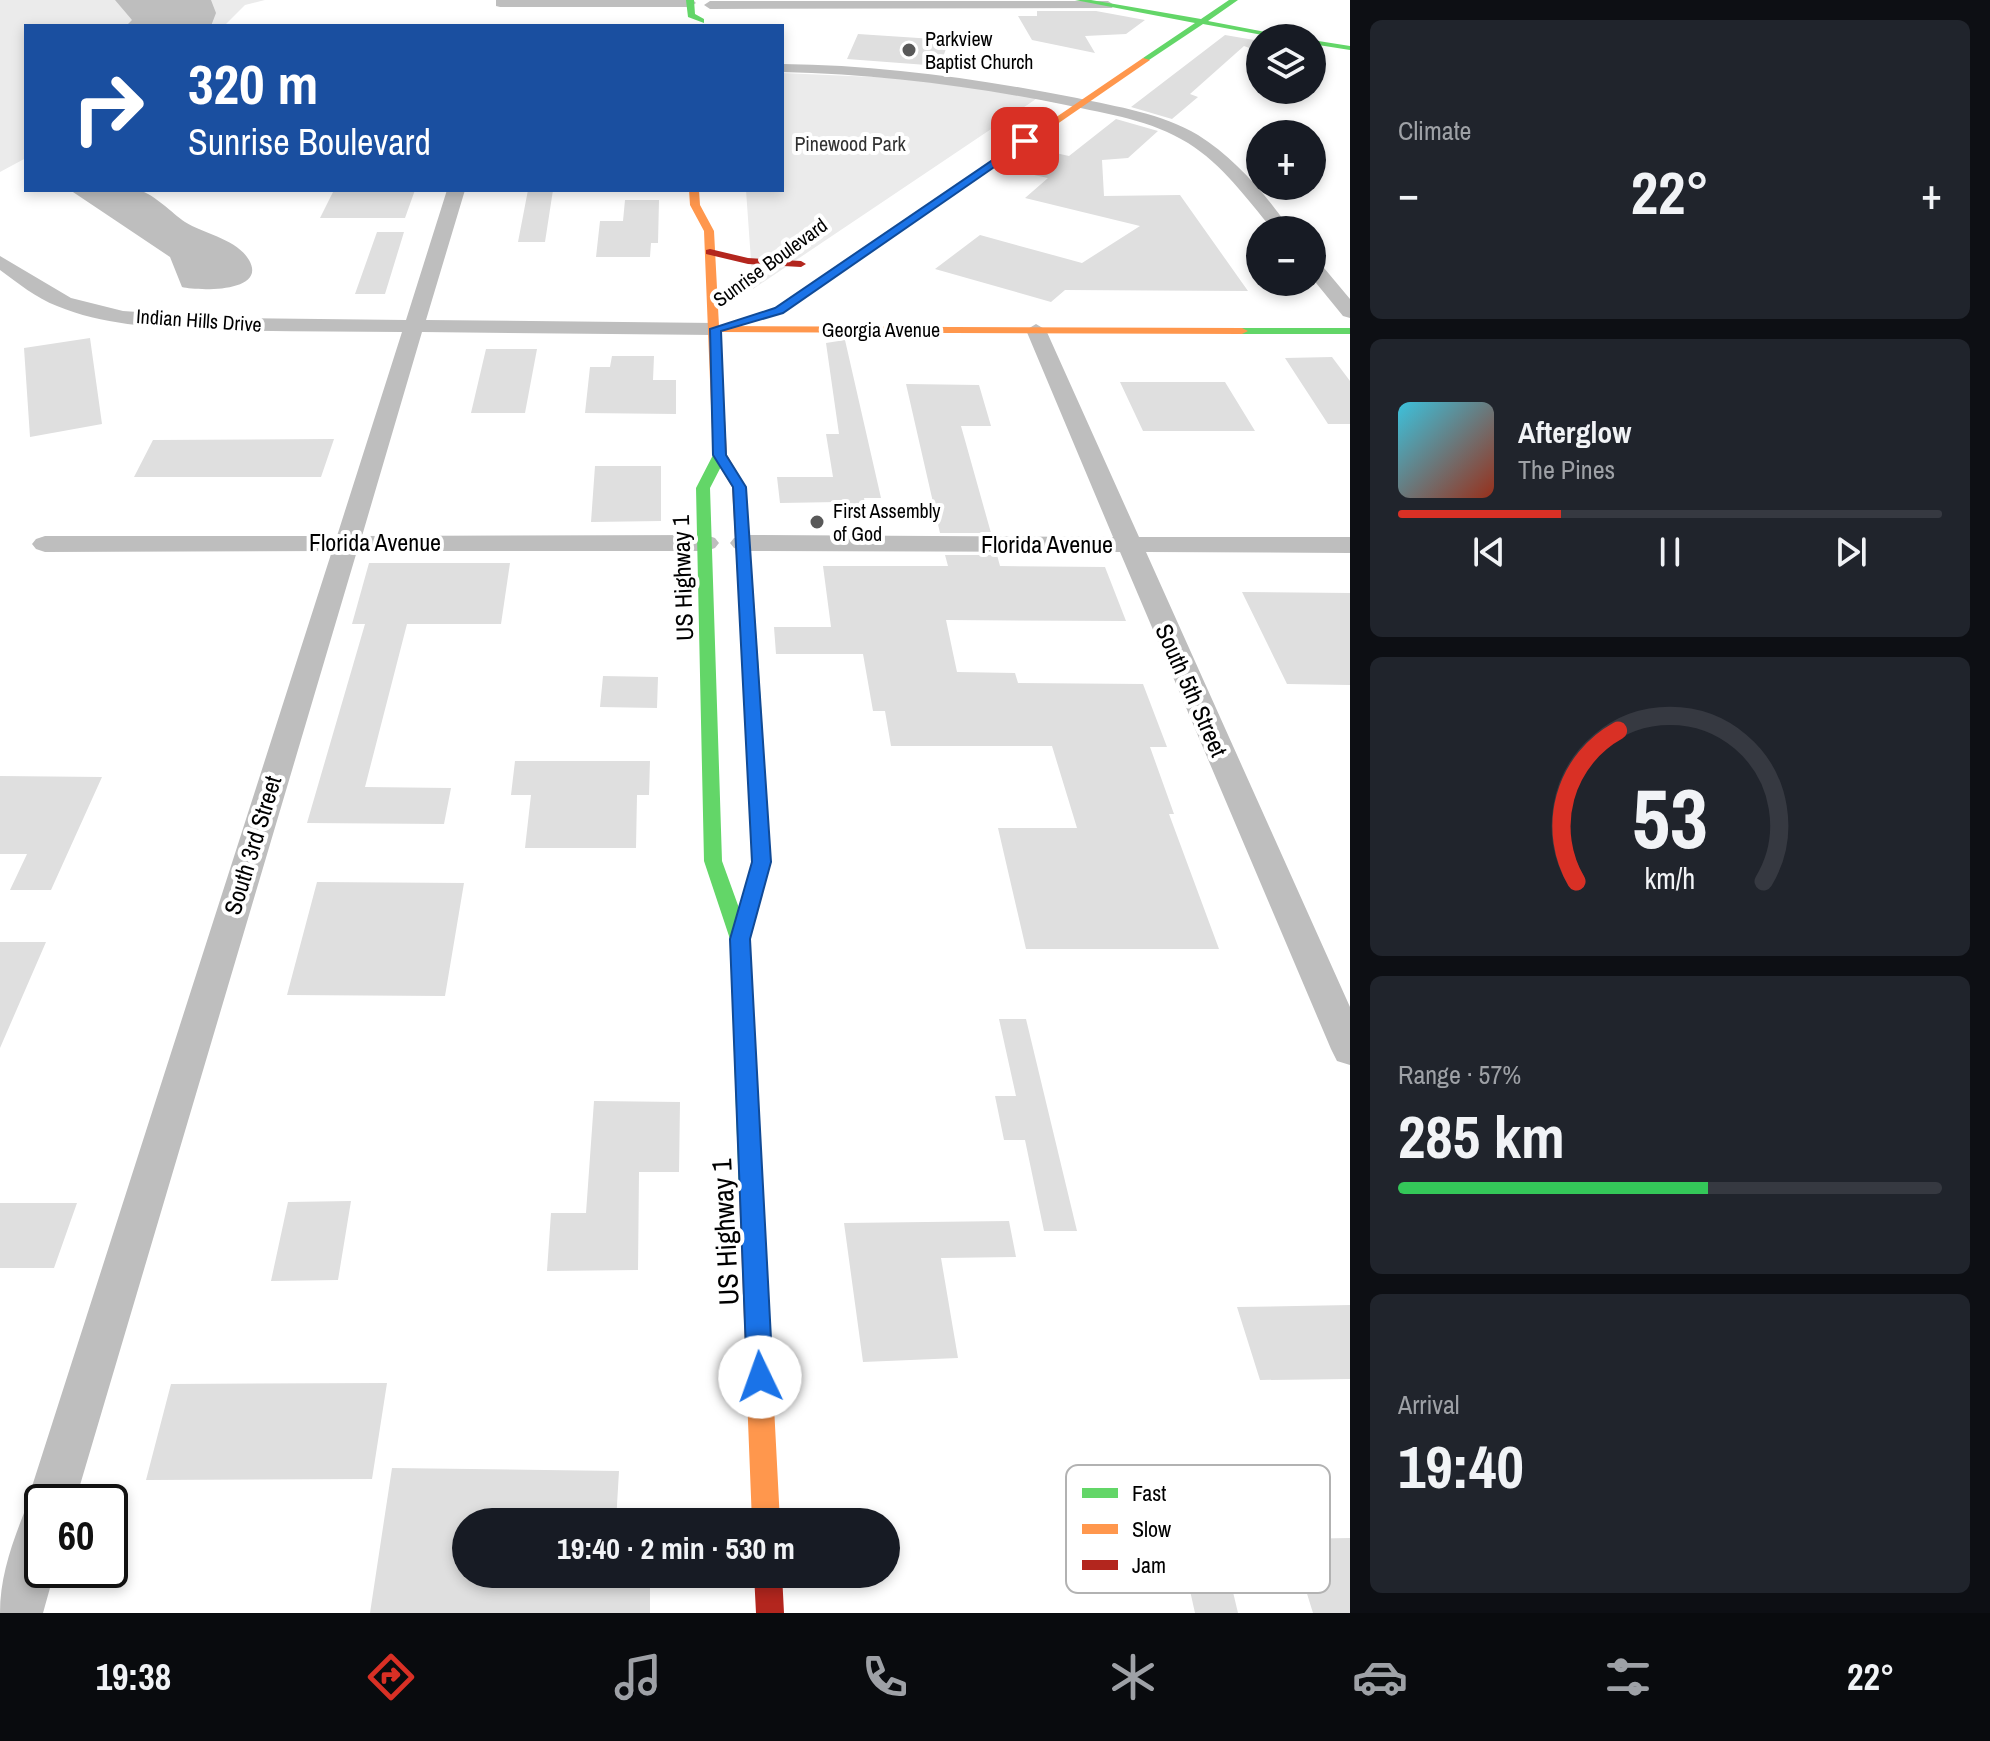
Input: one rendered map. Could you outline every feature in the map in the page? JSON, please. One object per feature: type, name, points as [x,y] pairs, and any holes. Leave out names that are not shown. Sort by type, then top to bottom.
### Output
[{"type":"main road","points":[[1079,0],[1246,30]]},
{"type":"main road","points":[[1117,57],[1206,0]]},
{"type":"main road","name":"Sunrise Boulevard","points":[[715,329],[779,311],[1234,0]]},
{"type":"main road","points":[[690,2],[691,15],[701,24],[711,14],[710,2]]},
{"type":"main road","points":[[1326,44],[1350,48]]},
{"type":"main road","points":[[1326,49],[1350,64]]},
{"type":"main road","points":[[1034,111],[1079,81]]},
{"type":"main road","name":"US Highway 1","points":[[694,192],[695,205],[709,231],[720,455],[739,487],[743,543],[762,862],[740,939]]},
{"type":"main road","name":"US Highway 1","points":[[709,231],[722,205]]},
{"type":"main road","name":"Sunrise Boulevard","points":[[710,252],[748,261],[808,259],[779,278]]},
{"type":"main road","name":"Sunrise Boulevard","points":[[715,329],[746,301]]},
{"type":"main road","name":"Georgia Avenue","points":[[715,329],[1350,331]]},
{"type":"main road","name":"US Highway 1","points":[[720,455],[703,488],[713,861],[740,939],[765,1508]]},
{"type":"main road","points":[[769,1588],[770,1613]]},
{"type":"street","points":[[498,22],[500,2],[690,2]]},
{"type":"street","points":[[710,2],[1108,5]]},
{"type":"street","points":[[784,68],[875,70],[935,77],[1081,103],[1167,124],[1226,162],[1270,216]]},
{"type":"street","name":"South 3rd Street","points":[[57,1484],[411,326],[418,319],[455,192]]},
{"type":"street","name":"Indian Hills Drive","points":[[0,262],[61,301],[155,320],[411,326]]},
{"type":"street","points":[[1326,283],[1350,312]]},
{"type":"street","name":"Georgia Avenue","points":[[411,326],[715,329]]},
{"type":"street","name":"South 5th Street","points":[[1036,330],[1350,1049]]},
{"type":"street","name":"Florida Avenue","points":[[45,544],[345,541],[706,543]]},
{"type":"street","name":"Florida Avenue","points":[[743,543],[1350,545]]},
{"type":"street","points":[[17,1613],[25,1588]]},
{"type":"green space","points":[[0,0],[265,0],[245,5],[226,24],[24,24],[24,159],[0,172]]},
{"type":"green space","name":"Pinewood Park","points":[[784,73],[919,79],[1039,97],[753,289],[746,192],[784,192]]},
{"type":"shaded area","points":[[115,0],[211,0],[216,13],[212,24],[128,24],[132,20]]},
{"type":"shaded area","points":[[73,192],[145,192],[185,222],[237,247],[249,260],[252,271],[249,279],[228,287],[182,287],[170,257]]},
{"type":"building","points":[[1037,11],[1096,11],[1145,20],[1126,34],[1085,36],[1095,53],[1032,40],[1018,16],[1037,16]]},
{"type":"building","name":"Parkview Baptist Church","points":[[858,34],[949,40],[940,66],[847,59]]},
{"type":"building","points":[[1225,35],[1246,39],[1246,47],[1190,94],[1198,97],[1172,119],[1131,107]]},
{"type":"building","points":[[1116,119],[1158,131],[1128,158],[1102,160],[1104,196],[1180,195],[1246,291],[1065,290],[1051,302],[935,269],[980,235],[1082,263],[1140,226],[1025,198],[1048,178],[1025,173],[1051,152],[1069,156]]},
{"type":"building","points":[[333,192],[414,192],[405,218],[320,218]]},
{"type":"building","points":[[528,192],[553,192],[545,242],[518,242]]},
{"type":"building","points":[[625,200],[659,200],[658,243],[651,243],[650,257],[596,257],[600,221],[623,221]]},
{"type":"building","points":[[377,232],[404,232],[385,294],[355,294]]},
{"type":"building","points":[[90,338],[102,424],[30,437],[24,348]]},
{"type":"building","points":[[845,340],[881,498],[864,498],[867,514],[840,514],[838,502],[780,503],[777,477],[833,477],[826,434],[839,434],[826,343]]},
{"type":"building","points":[[486,349],[537,349],[525,413],[471,413]]},
{"type":"building","points":[[612,356],[654,356],[653,380],[676,380],[676,414],[585,413],[590,367],[610,367]]},
{"type":"building","points":[[1332,357],[1350,381],[1350,424],[1328,424],[1285,358]]},
{"type":"building","points":[[1120,382],[1225,382],[1255,431],[1143,431]]},
{"type":"building","points":[[906,384],[979,385],[991,426],[961,426],[991,533],[940,533]]},
{"type":"building","points":[[334,439],[321,477],[134,477],[153,440]]},
{"type":"building","points":[[595,466],[661,466],[661,521],[591,522]]},
{"type":"building","points":[[945,555],[997,555],[1000,566],[1105,567],[1126,621],[946,620],[957,672],[1015,673],[1018,683],[1143,684],[1167,747],[1150,747],[1174,814],[1169,814],[1219,949],[1026,949],[998,828],[1077,828],[1052,746],[891,746],[885,711],[873,711],[863,654],[776,654],[774,627],[831,627],[823,566],[948,566]]},
{"type":"building","points":[[369,563],[510,563],[501,624],[407,624],[365,787],[451,788],[444,824],[307,823],[365,624],[352,624]]},
{"type":"building","points":[[1242,592],[1350,593],[1350,685],[1287,684]]},
{"type":"building","points":[[603,676],[658,677],[657,708],[600,707]]},
{"type":"building","points":[[515,761],[650,761],[649,795],[637,795],[636,848],[525,848],[531,795],[511,795]]},
{"type":"building","points":[[0,776],[102,777],[51,890],[10,890],[27,854],[0,854]]},
{"type":"building","points":[[317,882],[464,883],[445,996],[287,995]]},
{"type":"building","points":[[0,942],[46,942],[0,1048]]},
{"type":"building","points":[[999,1019],[1026,1019],[1077,1231],[1044,1231],[1025,1140],[1004,1140],[995,1096],[1016,1096]]},
{"type":"building","points":[[594,1101],[680,1102],[679,1172],[639,1172],[638,1270],[547,1271],[551,1213],[586,1213]]},
{"type":"building","points":[[351,1201],[338,1280],[271,1281],[288,1202]]},
{"type":"building","points":[[0,1203],[77,1203],[54,1268],[0,1268]]},
{"type":"building","points":[[1009,1221],[1016,1257],[941,1258],[958,1358],[863,1362],[844,1223]]},
{"type":"building","points":[[1350,1305],[1350,1379],[1260,1380],[1237,1307]]},
{"type":"building","points":[[387,1383],[372,1479],[146,1480],[171,1384]]},
{"type":"building","points":[[392,1468],[619,1471],[617,1508],[452,1508],[452,1588],[650,1588],[650,1613],[370,1613]]},
{"type":"building","points":[[1330,1538],[1350,1538],[1350,1613],[1313,1613],[1307,1593],[1330,1593]]},
{"type":"building","points":[[1191,1593],[1233,1593],[1238,1613],[1195,1613]]},
{"type":"traffic: fast","points":[[690,0],[691,15],[701,21]]},
{"type":"traffic: fast","points":[[1079,0],[1246,30]]},
{"type":"traffic: fast","points":[[1146,60],[1234,0]]},
{"type":"traffic: fast","points":[[1326,44],[1350,48]]},
{"type":"traffic: fast","points":[[1242,331],[1350,331]]},
{"type":"traffic: fast","points":[[720,455],[703,488],[713,861],[740,939],[751,1194]]},
{"type":"traffic: fast","points":[[740,939],[762,862],[750,659]]},
{"type":"traffic: slow","points":[[745,320],[779,311],[1146,60]]},
{"type":"traffic: slow","points":[[694,192],[695,205],[709,231],[720,455],[739,487],[750,659]]},
{"type":"traffic: slow","points":[[715,329],[1242,331]]},
{"type":"traffic: slow","points":[[751,1194],[765,1508]]},
{"type":"traffic: jam","points":[[710,252],[748,261],[801,264]]},
{"type":"traffic: jam","points":[[769,1588],[770,1613]]},
{"type":"place","name":"Parkview Baptist Church","points":[[909,50]]},
{"type":"place","name":"First Assembly of God","points":[[817,522]]},
{"type":"route","points":[[760,1377],[740,939],[762,862],[739,487],[720,455],[715,329],[779,311],[1025,141]]}]
